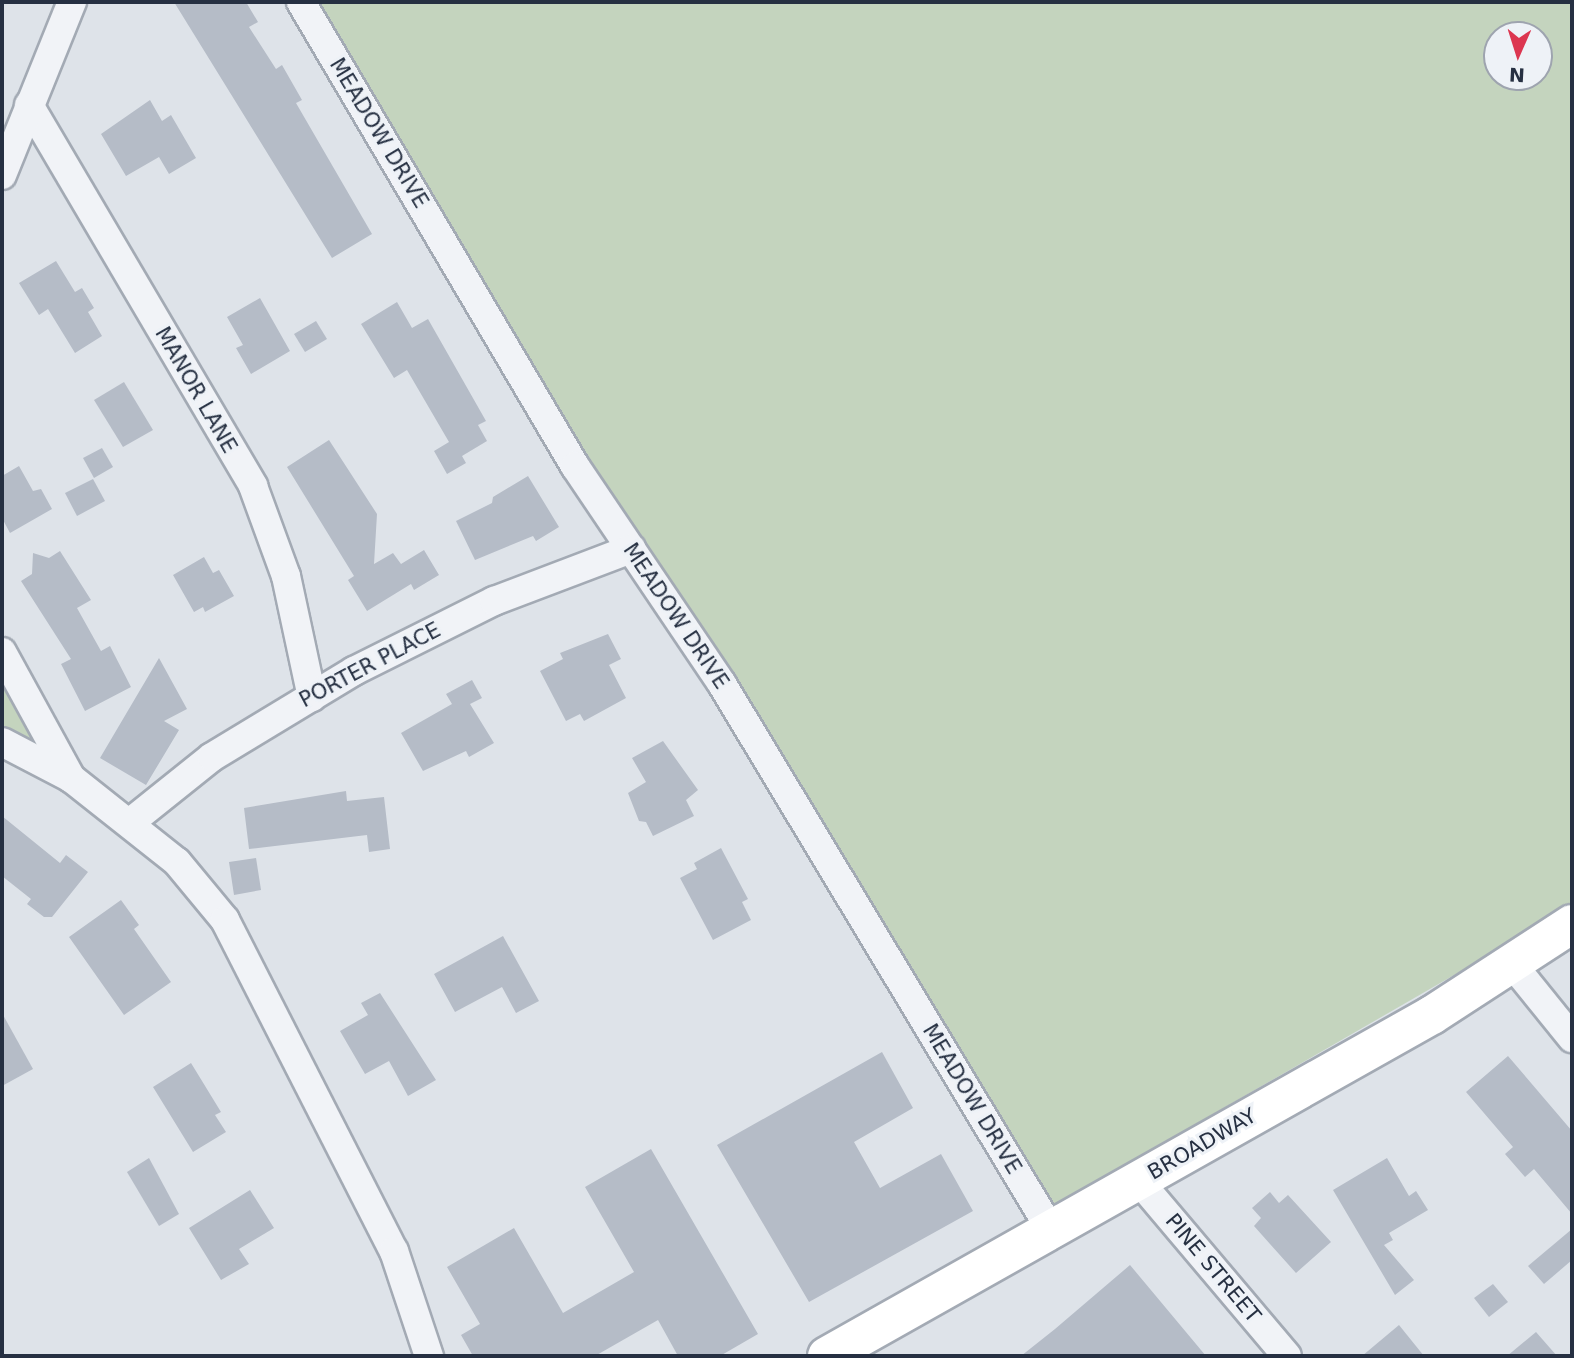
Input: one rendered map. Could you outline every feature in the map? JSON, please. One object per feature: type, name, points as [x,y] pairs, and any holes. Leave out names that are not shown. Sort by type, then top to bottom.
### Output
[{"type":"main road","name":"BROADWAY","points":[[827,1356],[1139,1181],[1513,965],[1572,924]]},
{"type":"street","points":[[2,175],[72,2]]},
{"type":"street","name":"MEADOW DRIVE","points":[[301,2],[575,466],[722,684],[1051,1230]]},
{"type":"street","name":"MANOR LANE","points":[[29,105],[253,486],[286,576],[312,697]]},
{"type":"street","name":"PORTER PLACE","points":[[131,821],[212,757],[354,671],[494,601],[631,549]]},
{"type":"street","points":[[2,652],[71,778]]},
{"type":"street","points":[[2,742],[71,778],[131,821],[185,870],[225,920],[308,1075],[394,1251],[429,1356]]},
{"type":"street","points":[[1513,965],[1572,1038]]},
{"type":"street","name":"PINE STREET","points":[[1139,1181],[1287,1356]]},
{"type":"green space","points":[[301,2],[1572,2],[1572,907],[1052,1207]]},
{"type":"green space","points":[[2,664],[59,766],[2,736]]},
{"type":"building","points":[[174,2],[246,2],[258,22],[249,27],[276,69],[282,65],[302,100],[296,103],[372,234],[332,258]]},
{"type":"building","points":[[150,100],[162,121],[171,115],[196,158],[169,174],[159,157],[126,176],[101,134]]},
{"type":"building","points":[[56,261],[75,292],[82,288],[94,308],[88,312],[102,336],[75,353],[48,309],[39,315],[19,283]]},
{"type":"building","points":[[260,298],[290,351],[251,374],[236,348],[243,345],[227,317]]},
{"type":"building","points":[[397,302],[412,328],[428,319],[486,421],[478,425],[487,441],[462,456],[466,463],[447,474],[434,451],[449,442],[407,370],[394,378],[361,324]]},
{"type":"building","points":[[316,321],[327,339],[305,352],[294,334]]},
{"type":"building","points":[[124,382],[153,430],[123,447],[94,400]]},
{"type":"building","points":[[329,440],[377,514],[374,564],[393,553],[401,564],[424,550],[439,575],[414,590],[411,584],[367,611],[348,580],[354,576],[287,467]]},
{"type":"building","points":[[102,448],[113,467],[94,478],[83,458]]},
{"type":"building","points":[[19,466],[33,491],[41,489],[52,509],[10,533],[2,518],[2,476]]},
{"type":"building","points":[[528,476],[559,527],[536,541],[533,536],[475,560],[456,521],[492,503],[493,497]]},
{"type":"building","points":[[93,479],[105,501],[77,516],[65,493]]},
{"type":"building","points":[[60,551],[91,600],[77,608],[101,651],[110,646],[131,687],[85,711],[61,664],[71,659],[21,581],[32,574],[33,553],[49,558]]},
{"type":"building","points":[[204,557],[213,573],[219,570],[234,596],[205,612],[203,607],[194,612],[173,575]]},
{"type":"building","points":[[608,634],[621,659],[609,665],[626,698],[584,721],[580,714],[566,721],[540,671],[563,659],[560,653]]},
{"type":"building","points":[[159,658],[187,709],[164,721],[179,730],[146,785],[100,758]]},
{"type":"building","points":[[472,680],[482,698],[470,704],[494,743],[469,757],[466,751],[423,771],[401,733],[452,704],[446,694]]},
{"type":"building","points":[[663,741],[698,790],[686,800],[694,816],[653,836],[646,822],[639,821],[628,793],[646,782],[632,758]]},
{"type":"building","points":[[346,791],[347,801],[384,797],[390,849],[369,852],[367,835],[249,849],[244,808]]},
{"type":"building","points":[[2,816],[60,863],[66,855],[88,872],[52,917],[44,917],[27,904],[31,899],[2,876]]},
{"type":"building","points":[[721,848],[748,899],[742,902],[751,920],[713,940],[680,878],[697,869],[694,863]]},
{"type":"building","points":[[256,858],[261,890],[234,895],[229,862]]},
{"type":"building","points":[[121,900],[139,925],[134,929],[171,982],[124,1015],[69,937]]},
{"type":"building","points":[[503,936],[539,1001],[516,1013],[502,987],[455,1012],[434,974]]},
{"type":"building","points":[[380,993],[436,1080],[408,1096],[389,1061],[365,1074],[340,1031],[368,1015],[361,1003]]},
{"type":"building","points":[[2,1013],[33,1069],[2,1086]]},
{"type":"building","points":[[882,1052],[913,1108],[854,1142],[880,1188],[941,1154],[973,1211],[809,1302],[717,1145]]},
{"type":"building","points":[[1508,1056],[1572,1131],[1572,1214],[1534,1169],[1525,1177],[1505,1154],[1513,1147],[1466,1092]]},
{"type":"building","points":[[191,1063],[221,1112],[215,1115],[226,1132],[193,1152],[153,1087]]},
{"type":"building","points":[[651,1149],[758,1334],[720,1356],[678,1356],[658,1320],[595,1356],[473,1356],[461,1335],[480,1324],[447,1267],[514,1228],[563,1313],[634,1272],[585,1187]]},
{"type":"building","points":[[149,1158],[179,1214],[159,1226],[127,1172]]},
{"type":"building","points":[[1387,1158],[1409,1196],[1416,1191],[1428,1210],[1389,1233],[1393,1240],[1384,1245],[1414,1280],[1395,1295],[1333,1190]]},
{"type":"building","points":[[250,1190],[274,1228],[239,1249],[249,1264],[221,1280],[189,1228]]},
{"type":"building","points":[[1270,1192],[1279,1203],[1288,1195],[1331,1242],[1296,1273],[1254,1226],[1261,1218],[1252,1208]]},
{"type":"building","points":[[1572,1229],[1572,1260],[1544,1284],[1528,1266]]},
{"type":"building","points":[[1130,1265],[1206,1356],[1021,1356],[1055,1329]]},
{"type":"building","points":[[1493,1284],[1508,1302],[1489,1317],[1474,1298]]},
{"type":"building","points":[[1399,1325],[1424,1356],[1362,1356]]},
{"type":"building","points":[[1536,1332],[1557,1356],[1507,1356]]}]
